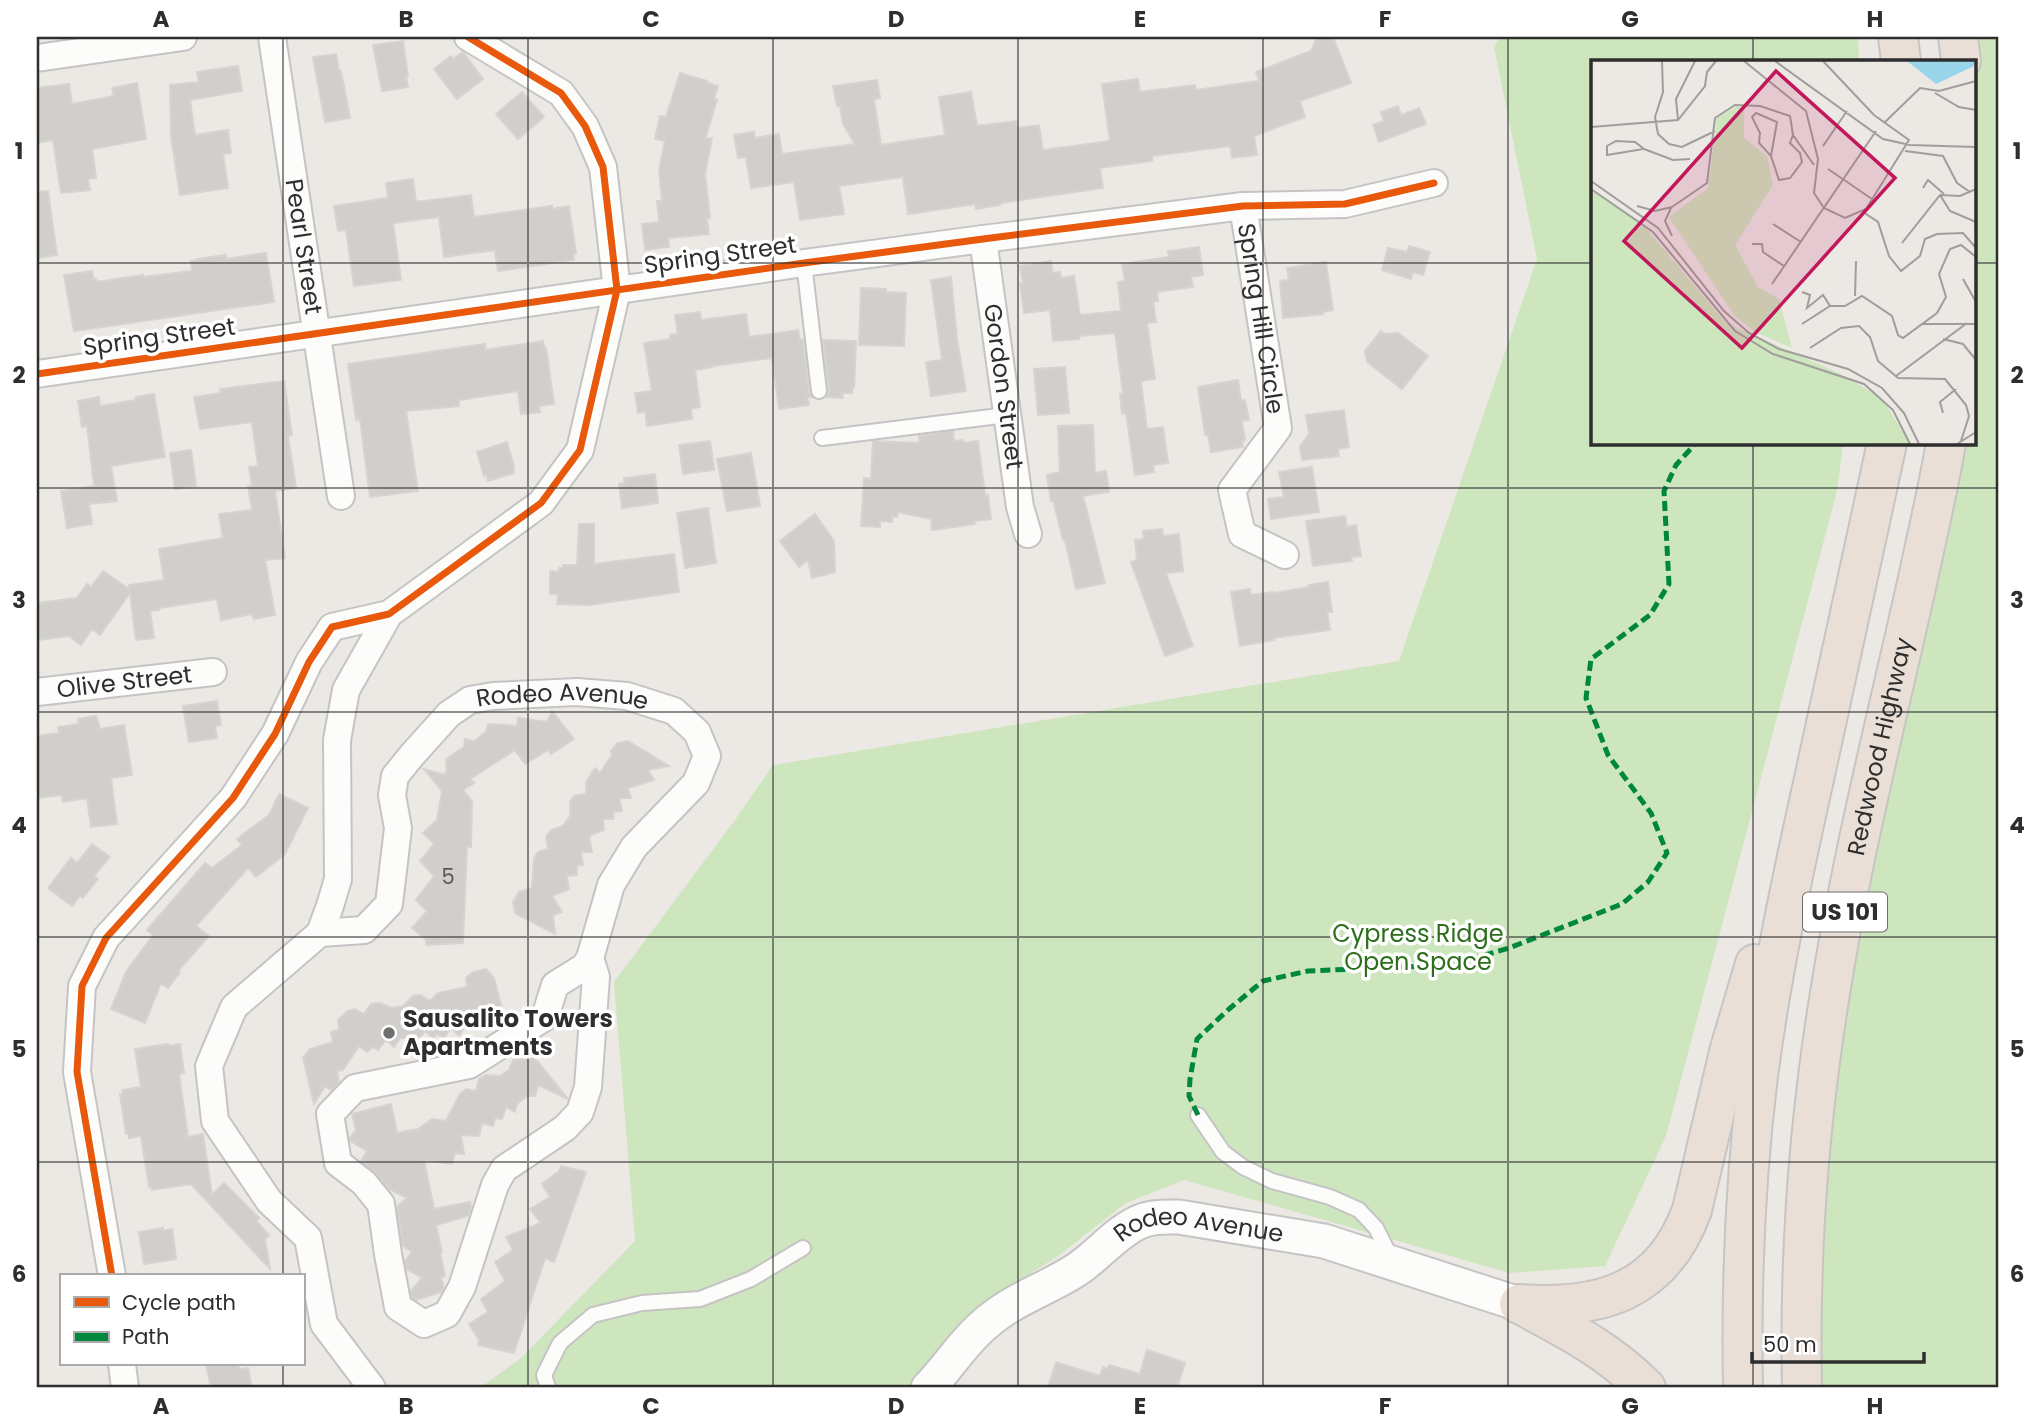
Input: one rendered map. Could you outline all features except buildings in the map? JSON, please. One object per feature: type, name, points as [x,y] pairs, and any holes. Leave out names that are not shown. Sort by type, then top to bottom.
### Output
[{"type":"highway","points":[[1898,37],[1901,60]]},
{"type":"highway","points":[[1958,37],[1961,60]]},
{"type":"highway","name":"US 101","points":[[1743,1388],[1745,1225],[1756,1089],[1773,978],[1802,831],[1887,444]]},
{"type":"highway","name":"Redwood Highway","points":[[1802,1388],[1802,1282],[1807,1183],[1824,1034],[1840,935],[1860,838],[1946,444]]},
{"type":"highway","points":[[1519,1304],[1574,1305],[1608,1298],[1647,1278],[1677,1243],[1696,1198],[1720,1087],[1744,998],[1802,831]]},
{"type":"highway","points":[[1519,1304],[1609,1355],[1646,1388]]},
{"type":"street","points":[[37,58],[183,37]]},
{"type":"street","name":"Pearl Street","points":[[272,37],[341,496]]},
{"type":"street","points":[[112,1274],[77,1072],[82,986],[106,938],[233,798],[275,734],[309,662],[332,627],[389,614],[541,503],[580,450],[617,290],[603,167],[586,126],[561,93],[468,37]]},
{"type":"street","name":"Spring Street","points":[[37,374],[983,239],[1243,206],[1345,204],[1434,183]]},
{"type":"street","name":"Spring Hill Circle","points":[[1243,206],[1278,428],[1232,490],[1242,534],[1285,555]]},
{"type":"street","name":"Gordon Street","points":[[983,239],[1020,507],[1028,534]]},
{"type":"street","points":[[372,1388],[324,1324],[307,1238],[269,1201],[215,1121],[209,1066],[234,1007],[320,933],[338,879],[337,740],[346,690],[389,614]]},
{"type":"street","name":"Olive Street","points":[[37,692],[213,672]]},
{"type":"street","name":"Rodeo Avenue","points":[[320,933],[364,930],[389,904],[398,828],[392,796],[395,776],[449,714],[470,700],[493,696],[577,692],[626,696],[674,711],[697,732],[707,756],[696,783],[634,847],[611,885],[590,958],[584,967],[555,985],[545,1017],[469,1065],[355,1088],[330,1114],[338,1163],[364,1183],[381,1204],[398,1307],[424,1324],[447,1314],[462,1287],[495,1185],[503,1169],[565,1128],[580,1112],[588,1087],[596,977],[590,958]]},
{"type":"street","name":"Rodeo Avenue","points":[[928,1388],[982,1325],[1002,1310],[1074,1271],[1138,1222],[1157,1217],[1179,1217],[1306,1237],[1519,1304]]},
{"type":"street","points":[[122,1366],[125,1388]]},
{"type":"lane","points":[[804,263],[819,391]]},
{"type":"lane","points":[[822,438],[1007,415]]},
{"type":"lane","points":[[1198,1115],[1223,1152],[1243,1167],[1272,1181],[1330,1197],[1359,1210],[1376,1228],[1394,1263]]},
{"type":"lane","points":[[548,1388],[544,1375],[560,1343],[593,1315],[642,1303],[700,1299],[751,1279],[803,1248]]},
{"type":"green space","name":"Cypress Ridge Open Space","points":[[1500,37],[1858,37],[1859,60],[1591,60],[1591,444],[1843,444],[1837,491],[1666,1136],[1605,1266],[1510,1273],[1184,1180],[1126,1203],[1058,1256],[975,1309],[927,1372],[907,1388],[480,1388],[521,1358],[635,1241],[614,982],[773,765],[1399,661],[1537,259],[1494,47]]},
{"type":"green space","points":[[1958,37],[1999,37],[1999,1388],[1802,1388],[1807,1183],[1946,444],[1976,444],[1974,60]]},
{"type":"marked path","points":[[1198,1115],[1189,1096],[1197,1039],[1263,981],[1308,971],[1451,965],[1509,948],[1622,904],[1648,882],[1667,853],[1651,813],[1608,755],[1586,698],[1591,659],[1650,615],[1669,584],[1664,491],[1676,465],[1695,444]]},
{"type":"cycle path","points":[[112,1274],[77,1072],[82,986],[106,938],[233,798],[275,734],[309,662],[332,627],[389,614],[541,503],[580,450],[617,290],[603,167],[585,126],[561,93],[468,37]]},
{"type":"cycle path","points":[[37,374],[983,239],[1243,206],[1345,204],[1434,183]]},
{"type":"place","name":"Sausalito Towers Apartments","points":[[389,1033]]}]
